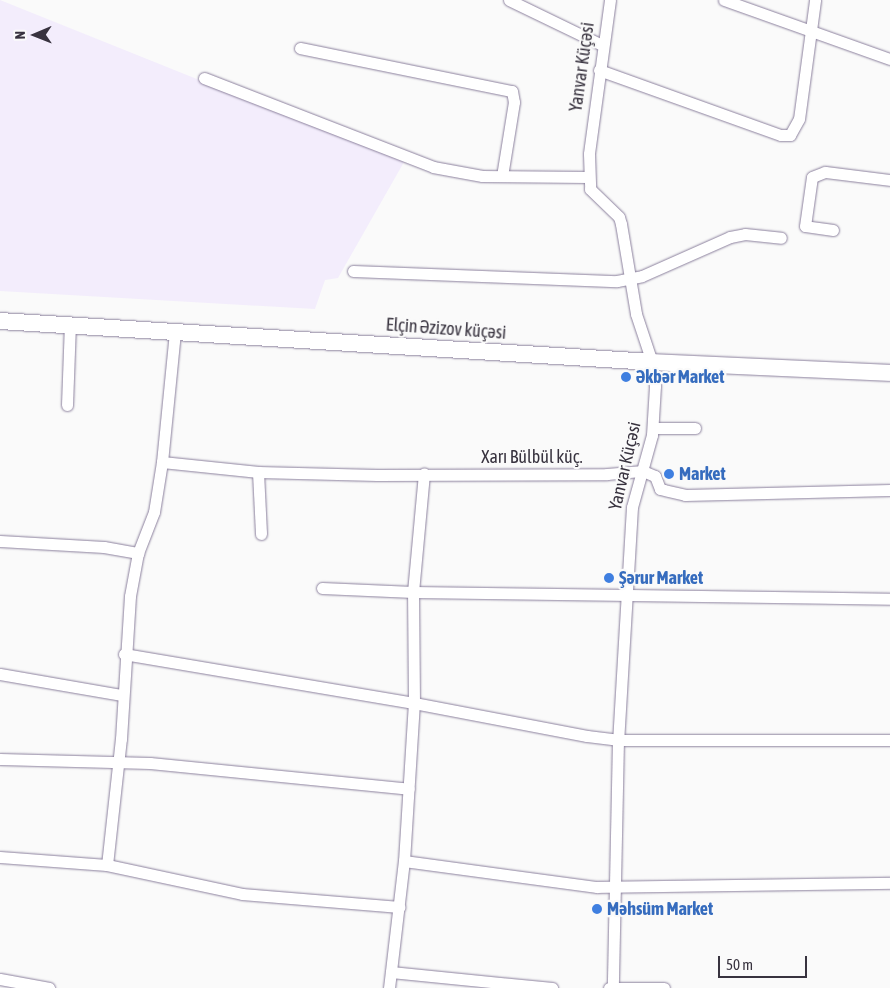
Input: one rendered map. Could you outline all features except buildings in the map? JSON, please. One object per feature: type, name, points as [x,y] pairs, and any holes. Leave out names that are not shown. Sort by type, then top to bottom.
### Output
[{"type":"street","points":[[509,0],[602,45]]},
{"type":"street","name":"Yanvar Küçəsi","points":[[610,0],[602,45],[588,177],[594,196],[619,217],[636,314],[652,362],[655,386],[653,428],[632,507],[618,740],[613,988]]},
{"type":"street","points":[[724,0],[890,59]]},
{"type":"street","points":[[599,70],[781,135],[790,135],[799,119],[815,0]]},
{"type":"street","points":[[300,48],[512,92],[514,102],[502,176]]},
{"type":"street","points":[[204,78],[417,161],[466,174],[588,177]]},
{"type":"street","points":[[833,230],[806,226],[812,177],[825,172],[890,180]]},
{"type":"street","points":[[354,270],[603,282],[630,280],[730,237],[746,234],[781,238]]},
{"type":"street","name":"Elçin Əzizov küçəsi","points":[[0,321],[652,362],[890,373]]},
{"type":"street","points":[[67,404],[70,325]]},
{"type":"street","points":[[107,865],[118,762],[124,654],[133,573],[138,553],[154,512],[162,462],[174,332]]},
{"type":"street","points":[[653,428],[695,428]]},
{"type":"street","name":"Xarı Bülbül küç.","points":[[162,462],[258,472],[607,474],[643,471]]},
{"type":"street","points":[[643,471],[655,476],[660,489],[684,495],[890,490]]},
{"type":"street","points":[[258,472],[261,534]]},
{"type":"street","points":[[389,988],[404,861],[409,789],[414,703],[414,592],[424,474]]},
{"type":"street","points":[[0,541],[95,546],[138,553]]},
{"type":"street","points":[[322,588],[414,592],[890,599]]},
{"type":"street","points":[[124,654],[618,740],[890,740]]},
{"type":"street","points":[[0,674],[122,695]]},
{"type":"street","points":[[0,759],[118,762],[409,789]]},
{"type":"street","points":[[0,857],[107,865],[242,894],[399,907]]},
{"type":"street","points":[[404,861],[616,888],[890,883]]},
{"type":"street","points":[[391,972],[552,988]]},
{"type":"street","points":[[0,979],[49,988]]},
{"type":"street","points":[[610,988],[664,988]]},
{"type":"shaded area","points":[[0,0],[404,162],[338,278],[325,280],[315,309],[0,291]]},
{"type":"place","name":"Əkbər Market","points":[[626,377]]},
{"type":"place","name":"Market","points":[[669,474]]},
{"type":"place","name":"Şərur Market","points":[[609,578]]},
{"type":"place","name":"Məhsüm Market","points":[[597,909]]}]
